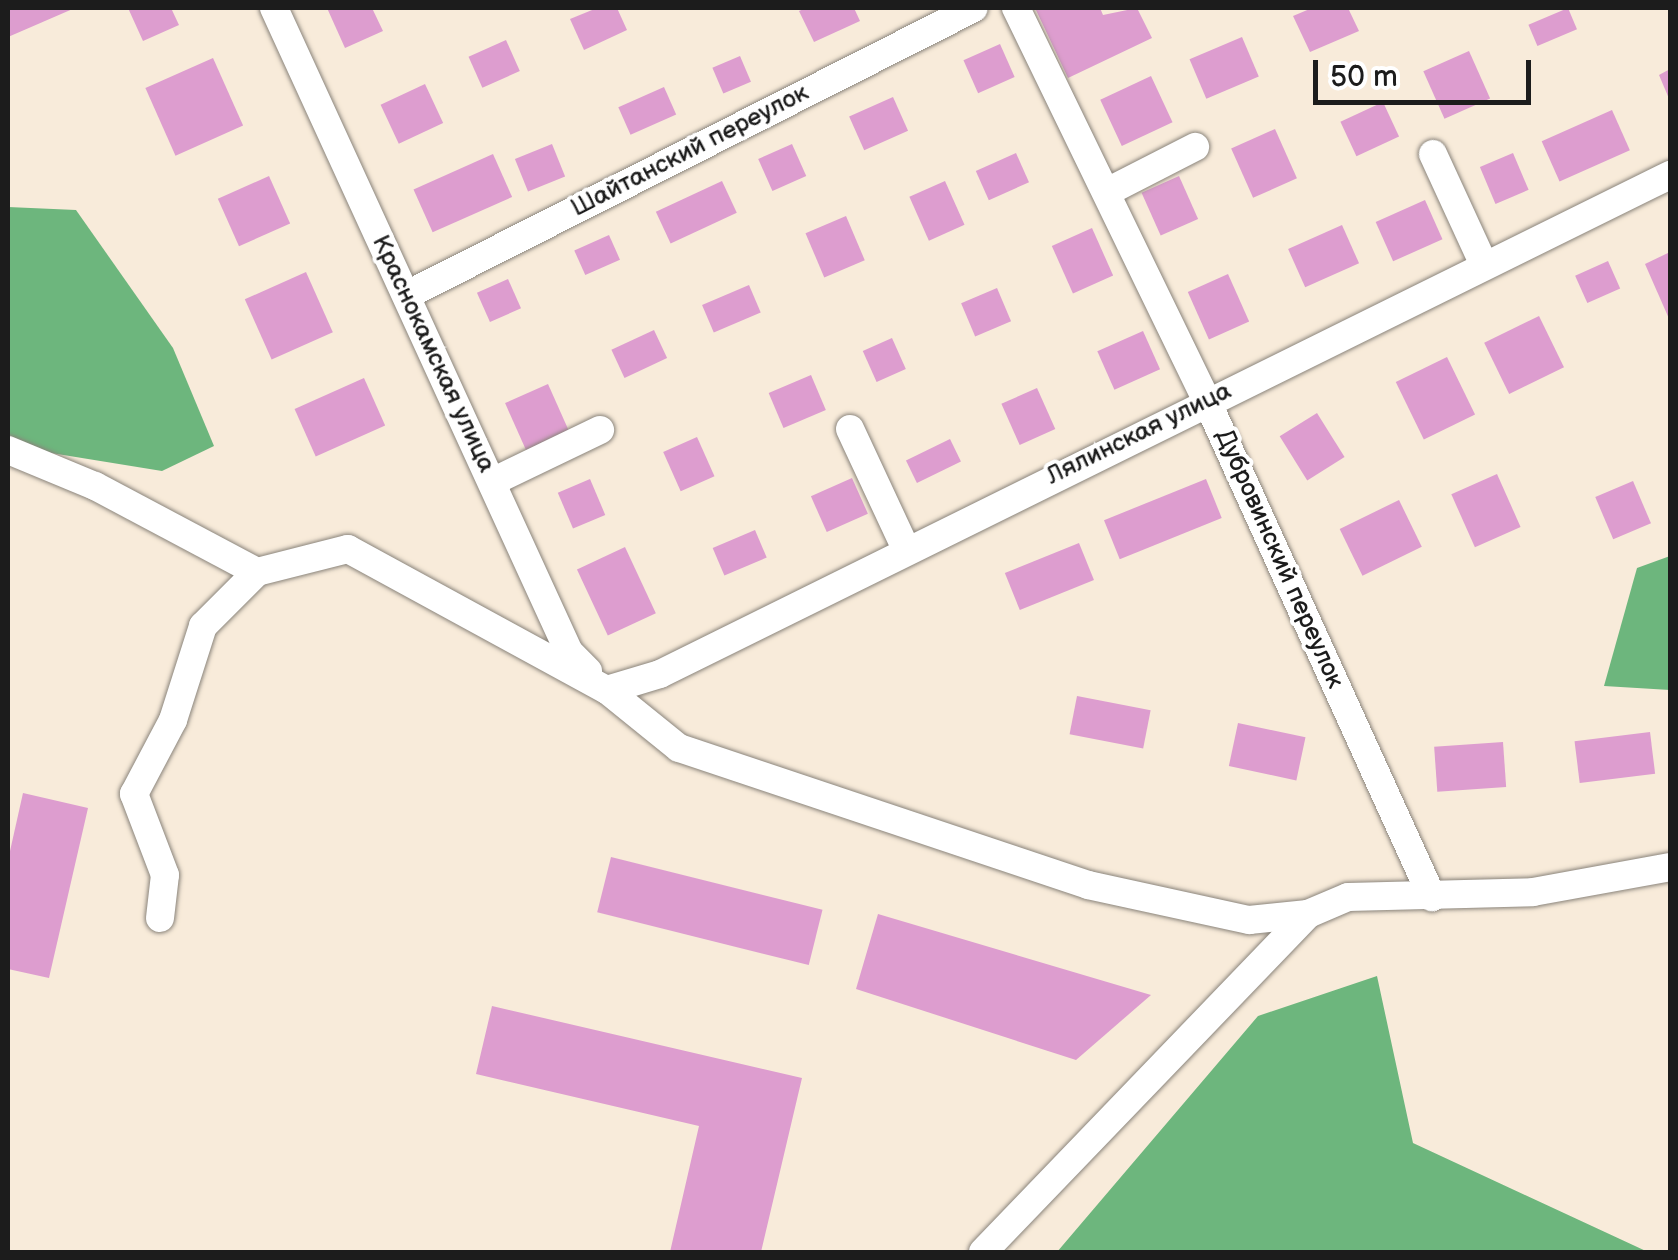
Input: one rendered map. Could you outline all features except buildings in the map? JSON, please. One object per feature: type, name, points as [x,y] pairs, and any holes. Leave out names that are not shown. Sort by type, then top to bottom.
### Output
[{"type":"street","name":"Краснокамская улица","points":[[274,8],[569,652],[607,690]]},
{"type":"street","name":"Шайтанский переулок","points":[[407,295],[974,8]]},
{"type":"street","name":"Дубровинский переулок","points":[[1016,8],[1207,402],[1432,897]]},
{"type":"street","points":[[1107,192],[1195,147]]},
{"type":"street","points":[[1432,154],[1484,265]]},
{"type":"street","name":"Лялинская улица","points":[[607,690],[660,674],[905,548],[1670,175]]},
{"type":"street","points":[[850,429],[905,548]]},
{"type":"street","points":[[492,482],[600,430]]},
{"type":"street","points":[[8,450],[96,486],[257,572]]},
{"type":"street","points":[[160,918],[165,875],[134,794],[173,720],[204,626],[257,572],[348,549],[607,690],[679,748],[1088,885],[1249,920],[1308,914],[1348,897],[1533,892],[1670,867]]},
{"type":"street","points":[[983,1252],[1308,914]]},
{"type":"green space","points":[[8,207],[76,210],[173,348],[214,446],[162,471],[8,446]]},
{"type":"green space","points":[[1670,556],[1670,690],[1604,686],[1637,568]]},
{"type":"green space","points":[[1377,976],[1413,1143],[1648,1252],[1057,1252],[1258,1016]]}]
